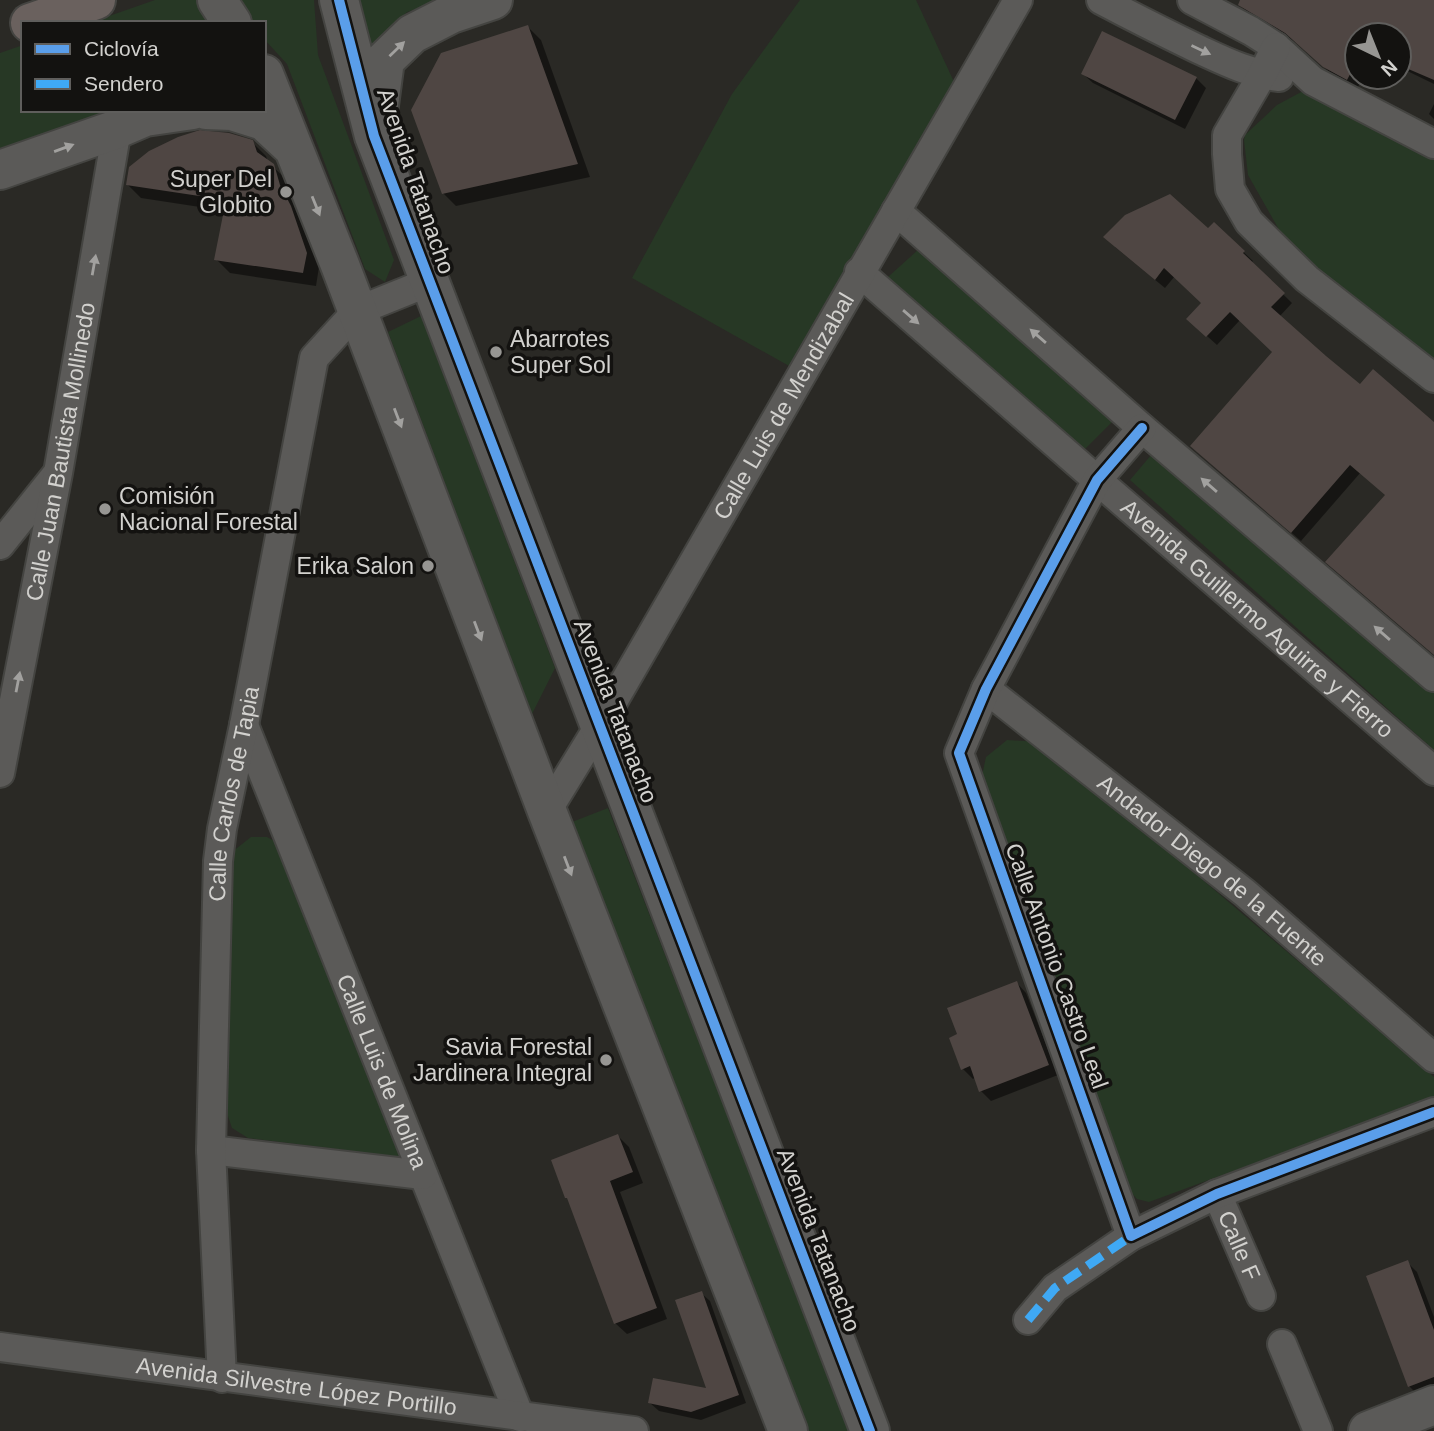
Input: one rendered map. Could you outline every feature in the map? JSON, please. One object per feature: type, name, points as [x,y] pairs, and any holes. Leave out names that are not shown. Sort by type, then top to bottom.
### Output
[{"type":"highway","points":[[36,21],[96,0]]},
{"type":"highway","points":[[0,33],[21,26]]},
{"type":"street","points":[[217,0],[231,21]]},
{"type":"street","name":"Avenida Tatanacho","points":[[339,0],[374,136],[870,1431]]},
{"type":"street","points":[[374,136],[385,60],[412,34],[451,14],[493,0]]},
{"type":"street","name":"Calle Luis de Mendizabal","points":[[547,811],[599,726],[1018,0]]},
{"type":"street","points":[[1101,0],[1232,65],[1262,75],[1313,81]]},
{"type":"street","points":[[1192,0],[1276,47],[1313,81],[1434,144]]},
{"type":"street","points":[[1276,47],[1227,135],[1230,189],[1249,222],[1307,279],[1434,379]]},
{"type":"street","points":[[266,79],[788,1431]]},
{"type":"street","points":[[0,170],[145,117],[179,112]]},
{"type":"street","points":[[235,112],[264,121],[294,149]]},
{"type":"street","name":"Calle Juan Bautista Mollinedo","points":[[0,773],[58,473],[117,129]]},
{"type":"street","points":[[896,211],[1142,428],[1434,677]]},
{"type":"street","name":"Avenida Guillermo Aguirre y Fierro","points":[[859,272],[1434,771]]},
{"type":"street","name":"Calle Carlos de Tapia","points":[[222,1378],[211,1150],[218,860],[222,829],[314,358],[357,311],[429,282]]},
{"type":"street","name":"Calle Antonio Castro Leal","points":[[1131,1236],[960,753],[986,689],[1097,480],[1142,428]]},
{"type":"street","points":[[0,545],[58,473]]},
{"type":"street","name":"Andador Diego de la Fuente","points":[[986,689],[1245,893],[1434,1058]]},
{"type":"street","name":"Calle Luis de Molina","points":[[244,725],[520,1417]]},
{"type":"street","points":[[1028,1320],[1055,1288],[1131,1236],[1217,1194],[1434,1112]]},
{"type":"street","points":[[211,1150],[423,1175]]},
{"type":"street","name":"Calle F","points":[[1217,1194],[1261,1296]]},
{"type":"street","points":[[1282,1344],[1318,1431]]},
{"type":"street","name":"Avenida Silvestre López Portillo","points":[[0,1347],[634,1431]]},
{"type":"street","points":[[1368,1431],[1434,1405]]},
{"type":"green space","points":[[155,0],[217,0],[226,21],[95,21]]},
{"type":"green space","points":[[242,0],[314,0],[318,55],[394,260],[385,282],[365,269],[287,64],[266,41],[266,21],[250,21]]},
{"type":"green space","points":[[347,0],[444,0],[407,12],[364,58]]},
{"type":"green space","points":[[800,0],[916,0],[955,84],[791,367],[632,278],[732,94]]},
{"type":"green space","points":[[21,46],[21,112],[130,112],[0,157],[0,53]]},
{"type":"green space","points":[[1303,91],[1324,91],[1434,144],[1434,376],[1307,279],[1248,175],[1245,135],[1277,105]]},
{"type":"green space","points":[[919,249],[1114,420],[1084,450],[888,277]]},
{"type":"green space","points":[[421,316],[555,668],[532,714],[388,332]]},
{"type":"green space","points":[[1152,454],[1434,693],[1434,750],[1130,480]]},
{"type":"green space","points":[[1007,740],[1041,742],[1434,1077],[1434,1097],[1149,1202],[1137,1199],[1127,1188],[980,785],[986,757]]},
{"type":"green space","points":[[608,808],[850,1431],[809,1431],[572,822]]},
{"type":"green space","points":[[251,837],[267,837],[283,846],[410,1158],[248,1138],[232,1128],[228,1116],[228,875],[232,852]]},
{"type":"building","points":[[1240,0],[1434,0],[1434,80],[1413,71],[1413,21],[1343,21],[1343,78],[1323,67],[1285,33],[1238,5]]},
{"type":"building","points":[[528,25],[578,164],[442,194],[411,110],[441,53]]},
{"type":"building","points":[[1102,31],[1197,77],[1175,120],[1081,74]]},
{"type":"building","points":[[200,130],[229,133],[253,140],[257,152],[274,164],[307,253],[303,273],[214,260],[226,200],[126,185],[129,167],[149,151]]},
{"type":"building","points":[[1170,194],[1208,228],[1214,222],[1245,251],[1243,253],[1285,293],[1271,307],[1326,356],[1360,384],[1373,369],[1434,422],[1434,655],[1325,562],[1385,495],[1350,465],[1291,533],[1190,446],[1272,352],[1230,312],[1206,337],[1186,319],[1201,303],[1164,268],[1155,280],[1103,237],[1125,215]]},
{"type":"building","points":[[1017,981],[1049,1065],[979,1092],[970,1066],[961,1070],[949,1038],[957,1034],[947,1008]]},
{"type":"building","points":[[618,1134],[633,1172],[610,1181],[657,1308],[614,1324],[551,1160]]},
{"type":"building","points":[[1408,1260],[1434,1330],[1434,1377],[1408,1387],[1366,1276]]},
{"type":"building","points":[[702,1291],[739,1395],[691,1412],[648,1403],[653,1378],[706,1388],[675,1300]]},
{"type":"marked path","points":[[1028,1320],[1055,1288],[1131,1236]]},
{"type":"cycle path","points":[[339,0],[374,136],[870,1431]]},
{"type":"cycle path","points":[[1142,428],[1097,480],[986,689],[959,753],[1131,1236],[1217,1194],[1434,1112]]},
{"type":"place","name":"Super Del Globito","points":[[286,192]]},
{"type":"place","name":"Abarrotes Super Sol","points":[[496,352]]},
{"type":"place","name":"Comisión Nacional Forestal","points":[[105,509]]},
{"type":"place","name":"Erika Salon","points":[[428,566]]},
{"type":"place","name":"Savia Forestal Jardinera Integral","points":[[606,1060]]}]
